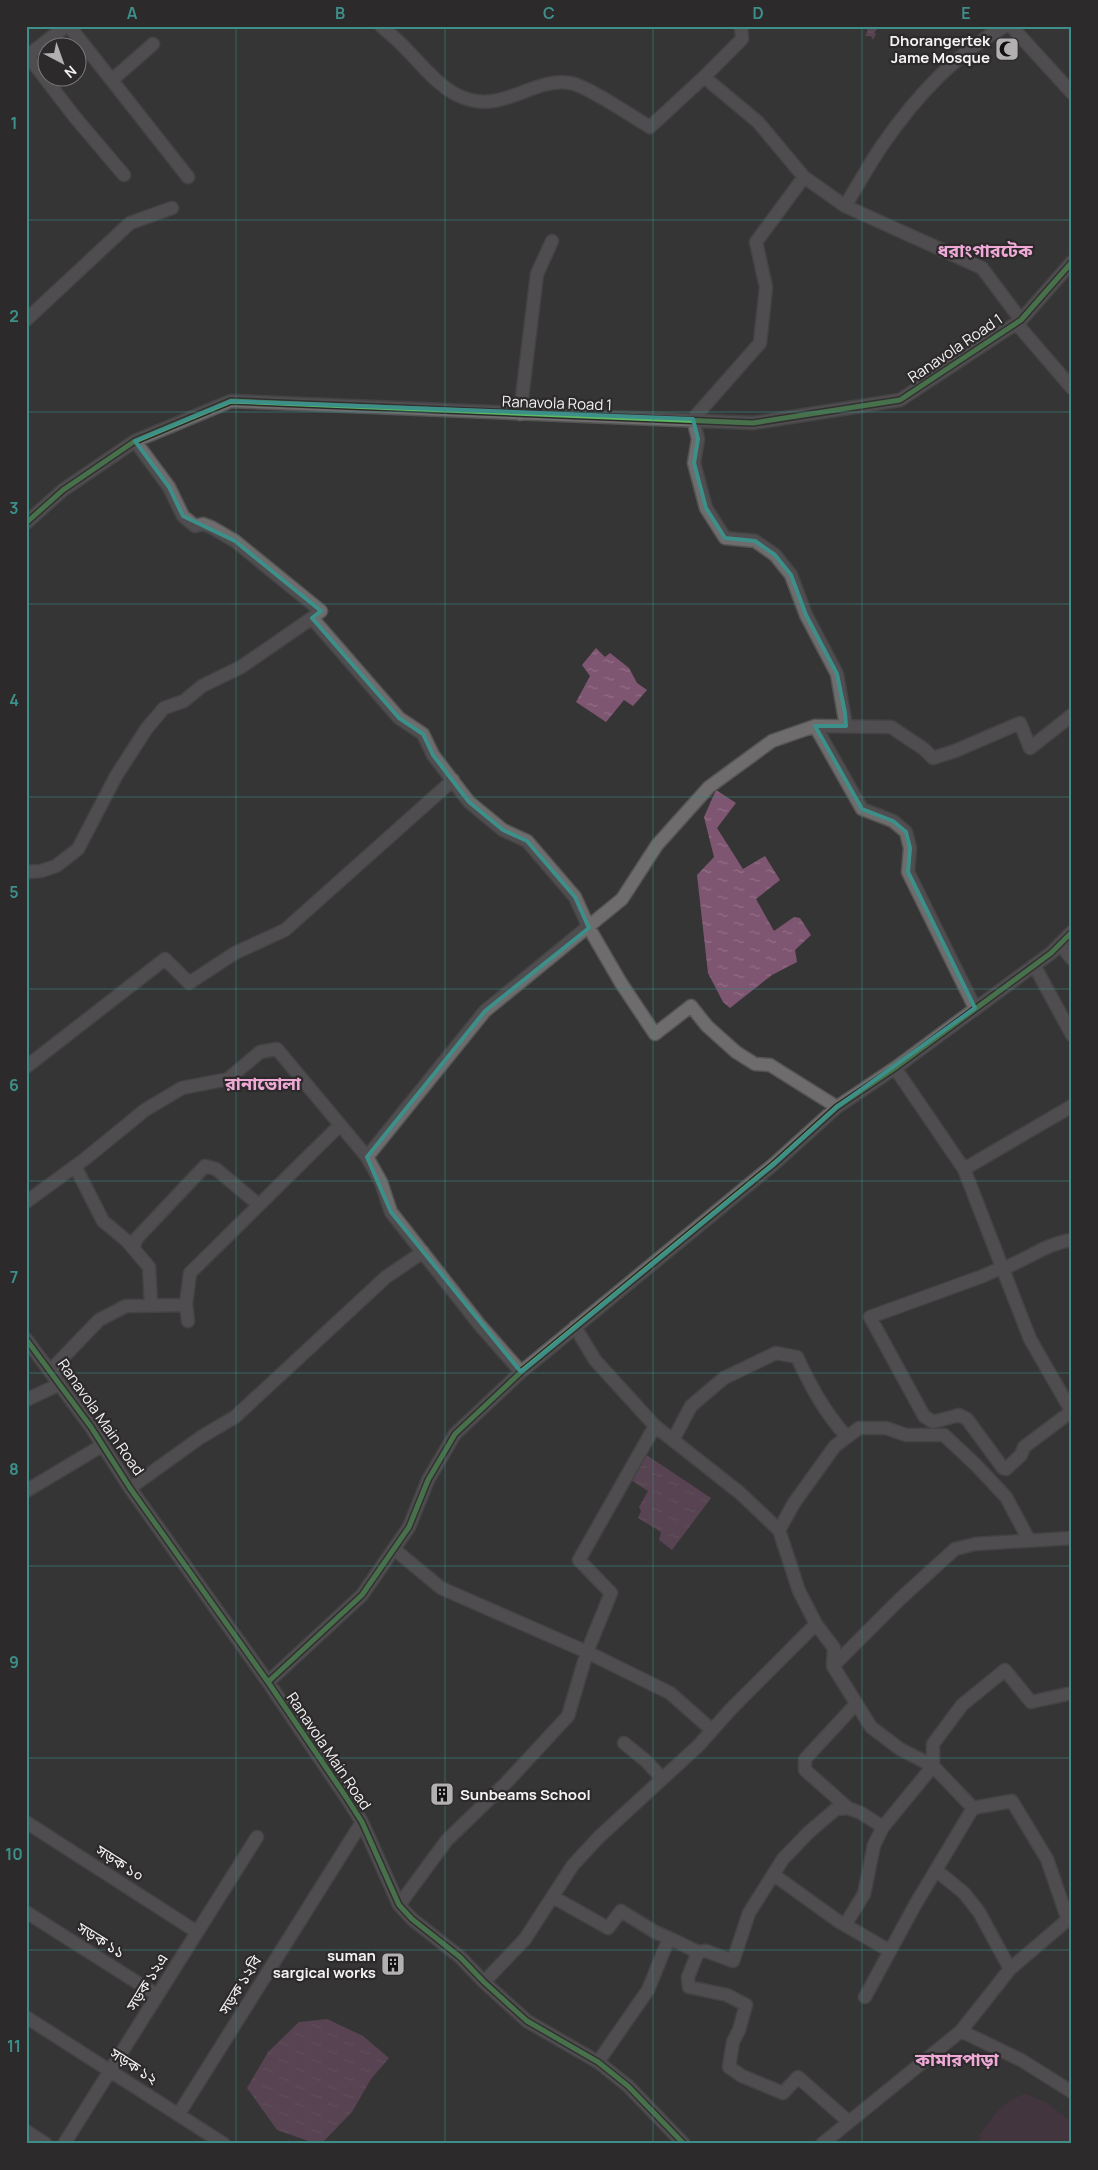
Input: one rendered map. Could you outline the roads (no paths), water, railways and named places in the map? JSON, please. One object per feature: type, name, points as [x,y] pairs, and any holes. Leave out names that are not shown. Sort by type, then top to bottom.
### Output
[{"type":"street","points":[[124,175],[27,56],[68,26],[188,177]]},
{"type":"street","points":[[388,28],[437,82],[452,93],[465,99],[488,103],[555,82],[572,83],[650,127],[742,39],[741,26]]},
{"type":"street","points":[[845,206],[880,148],[910,108],[947,68],[983,38],[1005,26]]},
{"type":"street","points":[[1011,26],[1072,93]]},
{"type":"street","points":[[112,80],[153,44]]},
{"type":"street","points":[[704,77],[758,122],[804,177],[845,206],[982,268],[1018,321],[1072,388]]},
{"type":"street","points":[[804,177],[756,242],[766,287],[760,343],[693,419],[698,439],[694,463],[706,508],[725,538],[755,541],[775,555],[791,574],[806,616],[837,674],[846,726]]},
{"type":"street","points":[[26,320],[130,223],[172,208]]},
{"type":"street","points":[[520,414],[537,274],[552,241]]},
{"type":"street","name":"Ranavola Road 1","points":[[26,523],[62,490],[135,441],[231,401],[753,423],[900,400],[1018,321],[1072,262]]},
{"type":"street","points":[[26,872],[41,871],[56,866],[78,849],[116,776],[147,728],[164,708],[184,701],[202,686],[241,667],[321,611],[235,541],[211,526],[203,524],[195,526],[183,516],[168,487],[135,441]]},
{"type":"street","points":[[312,618],[399,718],[423,734],[433,755],[469,802],[503,830],[527,841],[575,897],[589,928],[620,984],[655,1034],[691,1006],[707,1026],[736,1052],[755,1064],[770,1065],[837,1106]]},
{"type":"street","points":[[367,1157],[485,1011],[575,936],[589,928],[622,899],[657,845],[709,788],[772,741],[815,726],[891,727],[924,749],[933,758],[956,751],[1020,723],[1030,748],[1072,715]]},
{"type":"street","points":[[815,726],[862,809],[893,821],[906,832],[910,848],[908,872],[975,1008]]},
{"type":"street","points":[[26,1067],[165,959],[189,983],[235,953],[285,930],[453,780]]},
{"type":"street","points":[[268,1682],[362,1596],[409,1527],[428,1480],[455,1434],[521,1372],[774,1164],[837,1106],[895,1068],[1034,965],[1072,932]]},
{"type":"street","points":[[1060,944],[1072,959]]},
{"type":"street","points":[[1034,965],[1072,1035]]},
{"type":"street","points":[[26,1202],[145,1110],[182,1088],[228,1079],[260,1052],[277,1048],[367,1157],[381,1182],[391,1212],[479,1324],[521,1372]]},
{"type":"street","points":[[895,1068],[964,1169],[1004,1268],[1030,1339],[1072,1412],[1024,1447],[1021,1455],[1006,1469],[1003,1468],[967,1419],[959,1415],[933,1422],[924,1416],[870,1317],[983,1276],[993,1270],[1004,1268],[1060,1241],[1072,1240]]},
{"type":"street","points":[[964,1169],[1072,1106]]},
{"type":"street","points":[[188,1321],[186,1305],[190,1273],[340,1125]]},
{"type":"street","points":[[75,1166],[103,1221],[133,1248],[149,1267],[151,1306]]},
{"type":"street","points":[[133,1248],[137,1238],[205,1166],[216,1169],[259,1205]]},
{"type":"street","points":[[130,1488],[201,1437],[235,1417],[386,1277],[423,1252]]},
{"type":"street","points":[[50,1371],[100,1320],[126,1306],[186,1305]]},
{"type":"street","points":[[575,1327],[595,1360],[655,1426],[740,1493],[779,1530],[799,1591],[816,1624],[834,1648],[833,1666],[871,1727],[900,1749],[933,1766],[974,1808]]},
{"type":"street","name":"Ranavola Main Road","points":[[26,1339],[60,1384],[103,1445],[130,1488],[268,1682],[362,1822],[399,1905],[412,1919],[460,1957],[484,1982],[527,2021],[598,2062],[628,2086],[684,2144]]},
{"type":"street","points":[[673,1440],[692,1406],[724,1378],[776,1353],[797,1357],[810,1386],[828,1415],[846,1436]]},
{"type":"street","points":[[26,1400],[60,1384]]},
{"type":"street","points":[[399,1905],[447,1840],[505,1784],[568,1716],[587,1652],[611,1593],[579,1560],[655,1426]]},
{"type":"street","points":[[779,1530],[794,1503],[835,1446],[846,1436],[860,1428],[886,1428],[906,1435],[944,1435],[976,1465],[1006,1498],[1029,1540]]},
{"type":"street","points":[[26,1491],[103,1445]]},
{"type":"street","points":[[833,1666],[900,1599],[955,1549],[975,1544],[1072,1538]]},
{"type":"street","points":[[394,1549],[441,1588],[587,1652],[670,1693],[712,1730]]},
{"type":"street","points":[[484,1982],[525,1939],[573,1865],[598,1837],[698,1746],[816,1624]]},
{"type":"street","points":[[845,1925],[864,1894],[874,1845],[883,1827],[933,1766],[933,1744],[962,1705],[1005,1670],[1031,1702],[1072,1693]]},
{"type":"street","points":[[856,1704],[806,1759],[805,1770],[848,1808],[861,1813],[883,1827]]},
{"type":"street","points":[[624,1743],[646,1761],[662,1778]]},
{"type":"street","points":[[822,2144],[961,2031],[1010,1969],[1070,1918],[1047,1859],[1012,1801],[974,1808],[936,1870],[865,1997]]},
{"type":"street","points":[[553,1896],[608,1928],[621,1911],[698,1952],[706,1950],[733,1961],[749,1913],[783,1859],[808,1832],[836,1810],[848,1808]]},
{"type":"street","name":"সড়ক ১০","points":[[26,1822],[197,1932]]},
{"type":"street","name":"সড়ক ১২বি","points":[[178,2115],[362,1822]]},
{"type":"street","name":"সড়ক ১২এ","points":[[64,2144],[257,1837]]},
{"type":"street","points":[[936,1870],[964,1893],[979,1912],[1010,1969]]},
{"type":"street","points":[[774,1875],[845,1925],[890,1951]]},
{"type":"street","name":"সড়ক ১১","points":[[26,1912],[158,1995]]},
{"type":"street","points":[[598,2062],[648,1990],[669,1938]]},
{"type":"street","points":[[698,1952],[688,1977],[689,1988],[726,1995],[746,2005],[739,2030],[733,2042],[729,2067],[742,2076],[783,2093],[798,2077],[849,2122]]},
{"type":"street","name":"সড়ক ১২","points":[[26,2017],[224,2144]]},
{"type":"street","points":[[961,2031],[1021,2060],[1072,2092]]},
{"type":"street","points":[[26,2132],[46,2144]]},
{"type":"water","points":[[862,26],[875,26],[877,30],[874,32],[876,34],[873,40],[871,36],[865,36],[868,30]]},
{"type":"water","points":[[596,648],[605,657],[610,653],[629,668],[637,683],[647,690],[633,706],[624,700],[606,722],[576,702],[590,676],[582,665]]},
{"type":"water","points":[[716,790],[736,803],[717,828],[743,869],[765,856],[780,880],[756,899],[774,931],[794,917],[800,918],[811,935],[795,950],[797,962],[772,975],[730,1008],[723,1002],[708,973],[697,875],[714,857],[704,817]]},
{"type":"water","points":[[642,1452],[711,1498],[672,1550],[659,1540],[661,1532],[638,1518],[641,1511],[639,1507],[648,1491],[626,1477]]},
{"type":"water","points":[[327,2019],[363,2036],[389,2058],[371,2079],[352,2112],[321,2144],[317,2144],[277,2130],[247,2088],[268,2052],[299,2022]]},
{"type":"place","name":"Dhorangertek Jame Mosque","points":[[1007,49]]},
{"type":"place","name":"Sunbeams School","points":[[442,1794]]},
{"type":"place","name":"suman sargical works","points":[[393,1964]]},
{"type":"district","name":"ধরাংগারটেক","points":[[985,250]]},
{"type":"district","name":"রানাভোলা","points":[[263,1083]]},
{"type":"district","name":"কামারপাড়া","points":[[957,2059]]}]
